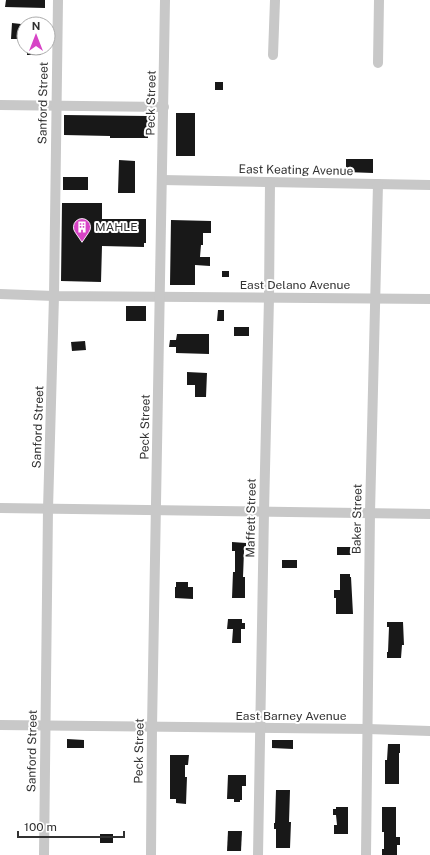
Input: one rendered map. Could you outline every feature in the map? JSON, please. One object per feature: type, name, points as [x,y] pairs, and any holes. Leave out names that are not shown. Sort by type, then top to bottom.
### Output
[{"type":"street","name":"Sanford Street","points":[[44,855],[48,509],[54,296],[58,0]]},
{"type":"street","name":"Peck Street","points":[[151,855],[165,0]]},
{"type":"street","points":[[273,55],[275,0]]},
{"type":"street","points":[[378,63],[379,0]]},
{"type":"street","points":[[0,105],[164,107]]},
{"type":"street","name":"East Keating Avenue","points":[[162,180],[430,185]]},
{"type":"street","name":"Maffett Street","points":[[258,855],[270,182]]},
{"type":"street","name":"Baker Street","points":[[366,855],[370,513],[378,184]]},
{"type":"street","name":"East Delano Avenue","points":[[0,294],[54,296],[430,299]]},
{"type":"street","points":[[0,508],[430,514]]},
{"type":"street","name":"East Barney Avenue","points":[[0,725],[430,731]]},
{"type":"building","points":[[6,0],[45,0],[45,8],[5,7]]},
{"type":"building","points":[[12,23],[16,23],[16,39],[11,39]]},
{"type":"building","points":[[215,82],[223,82],[223,90],[215,90]]},
{"type":"building","points":[[176,113],[195,113],[195,156],[176,156]]},
{"type":"building","points":[[64,115],[148,116],[148,138],[110,138],[110,136],[64,135]]},
{"type":"building","points":[[346,159],[373,159],[373,173],[346,172]]},
{"type":"building","points":[[119,160],[135,161],[135,193],[118,193]]},
{"type":"building","points":[[63,177],[88,177],[88,190],[63,190]]},
{"type":"building","name":"MAHLE","points":[[62,203],[102,203],[102,219],[146,219],[146,243],[144,243],[144,247],[102,246],[101,282],[61,281]]},
{"type":"building","points":[[171,220],[211,221],[211,233],[203,233],[203,245],[201,245],[200,257],[210,257],[210,266],[195,265],[195,285],[170,285]]},
{"type":"building","points":[[222,271],[229,271],[229,277],[222,277]]},
{"type":"building","points":[[126,306],[146,306],[146,321],[126,321]]},
{"type":"building","points":[[218,310],[224,310],[224,321],[217,321]]},
{"type":"building","points":[[234,327],[249,327],[249,336],[234,336]]},
{"type":"building","points":[[177,334],[209,334],[209,354],[176,353],[176,347],[169,347],[170,340],[176,340]]},
{"type":"building","points":[[85,341],[86,350],[72,351],[71,342]]},
{"type":"building","points":[[187,372],[207,373],[206,397],[195,397],[195,385],[187,385]]},
{"type":"building","points":[[232,542],[246,543],[246,551],[244,551],[243,577],[245,577],[245,598],[232,598],[233,572],[235,572],[235,551],[232,551]]},
{"type":"building","points":[[337,547],[351,547],[351,555],[337,555]]},
{"type":"building","points":[[282,560],[297,560],[297,568],[282,568]]},
{"type":"building","points":[[340,574],[350,574],[351,577],[353,614],[336,614],[336,598],[334,598],[334,590],[340,590]]},
{"type":"building","points":[[176,582],[188,582],[188,587],[193,587],[193,599],[175,598]]},
{"type":"building","points":[[228,619],[242,619],[242,623],[245,623],[245,629],[241,629],[241,643],[232,643],[233,629],[227,629]]},
{"type":"building","points":[[387,622],[403,622],[404,645],[402,645],[401,658],[387,658],[389,627],[387,627]]},
{"type":"building","points":[[67,739],[84,740],[84,748],[67,748]]},
{"type":"building","points":[[272,740],[293,740],[293,749],[272,748]]},
{"type":"building","points":[[388,744],[400,744],[399,784],[385,784],[385,760],[387,760]]},
{"type":"building","points":[[170,755],[189,755],[188,765],[185,765],[185,777],[187,777],[186,804],[176,803],[176,799],[170,799]]},
{"type":"building","points":[[228,775],[246,775],[246,786],[242,786],[242,800],[240,800],[240,802],[234,802],[234,799],[227,799]]},
{"type":"building","points":[[276,790],[290,790],[290,848],[276,848],[276,829],[274,829],[274,823]]},
{"type":"building","points":[[336,807],[348,807],[348,834],[334,834],[334,825],[337,825],[336,815],[333,815],[333,809],[336,809]]},
{"type":"building","points":[[382,807],[396,807],[396,837],[400,837],[400,845],[397,845],[397,855],[382,855],[382,849],[384,849],[384,832],[382,832]]},
{"type":"building","points":[[228,831],[242,831],[241,851],[227,851]]},
{"type":"building","points":[[100,834],[113,834],[113,843],[100,843]]},
{"type":"place","name":"MAHLE","points":[[82,242]]}]
